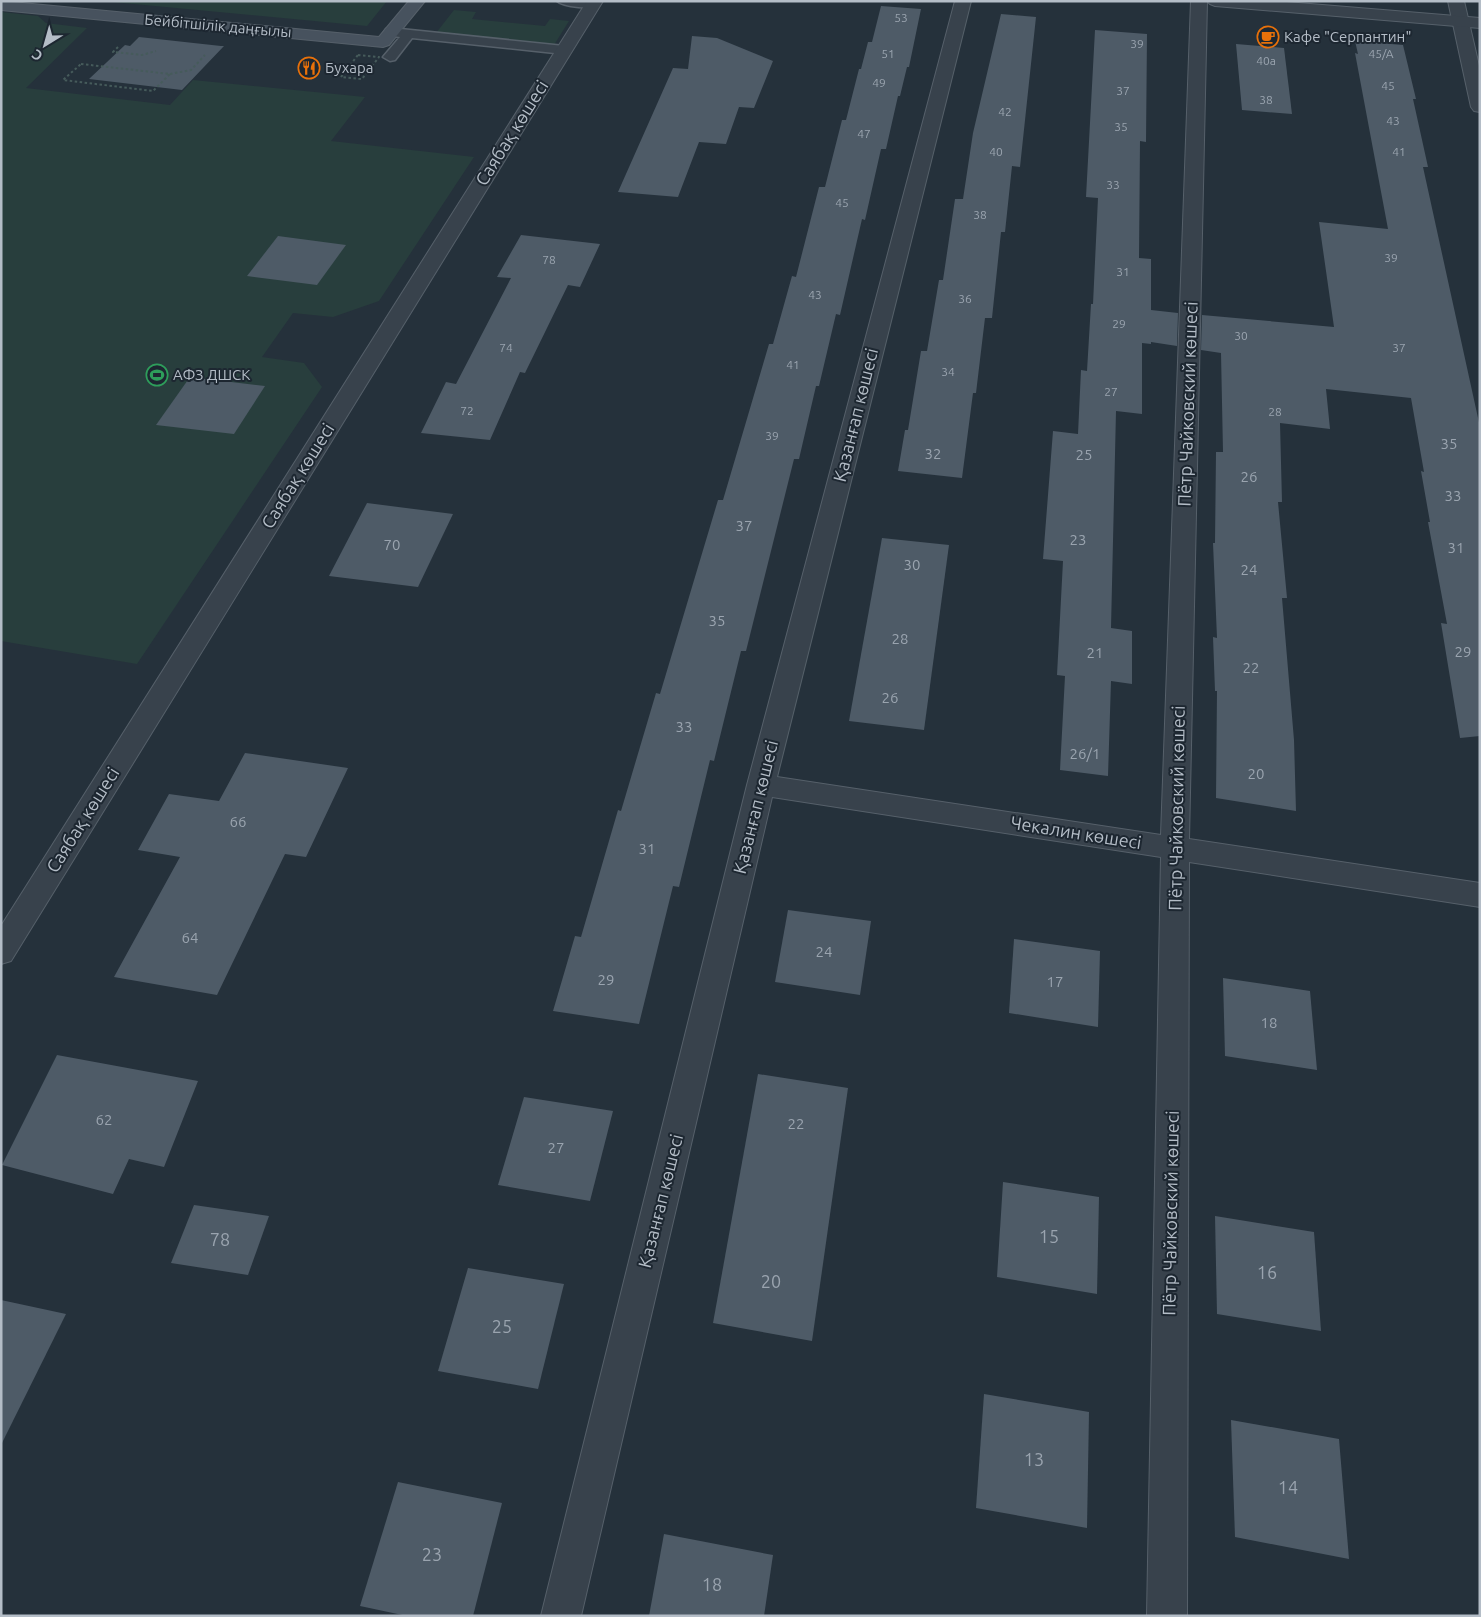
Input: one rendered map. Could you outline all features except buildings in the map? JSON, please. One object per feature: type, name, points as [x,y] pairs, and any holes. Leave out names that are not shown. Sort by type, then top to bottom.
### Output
[{"type":"main road","name":"Бейбітшілік даңғылы","points":[[1,5],[383,42],[417,1]]},
{"type":"street","name":"Қазанғап көшесі","points":[[561,1616],[761,785],[963,1]]},
{"type":"street","name":"Пётр Чайковский көшесі","points":[[1167,1616],[1175,848],[1199,1]]},
{"type":"street","points":[[1214,1],[1480,23]]},
{"type":"street","points":[[1456,1],[1480,107]]},
{"type":"street","name":"Саябақ көшесі","points":[[1,952],[594,3]]},
{"type":"street","name":"Чекалин көшесі","points":[[761,785],[1480,895]]},
{"type":"lane","points":[[563,1],[594,3]]},
{"type":"lane","points":[[391,32],[564,50]]},
{"type":"lane","points":[[390,58],[409,34]]},
{"type":"path","points":[[81,64],[170,74],[154,91],[117,86],[63,80],[81,64]]},
{"type":"green space","points":[[102,1],[387,1],[367,26]]},
{"type":"green space","points":[[454,10],[476,12],[472,19],[545,26],[550,19],[569,21],[554,45],[436,33]]},
{"type":"green space","name":"АФЗ ДШСК","points":[[1,12],[38,16],[46,23],[87,28],[26,88],[170,105],[193,80],[365,97],[331,141],[474,157],[379,301],[333,317],[293,313],[262,357],[304,363],[322,387],[137,664],[1,641]]},
{"type":"place","name":"Кафе \"Серпантин\"","points":[[1268,37]]},
{"type":"place","name":"Бухара","points":[[309,68]]},
{"type":"place","name":"АФЗ ДШСК","points":[[157,375]]}]
